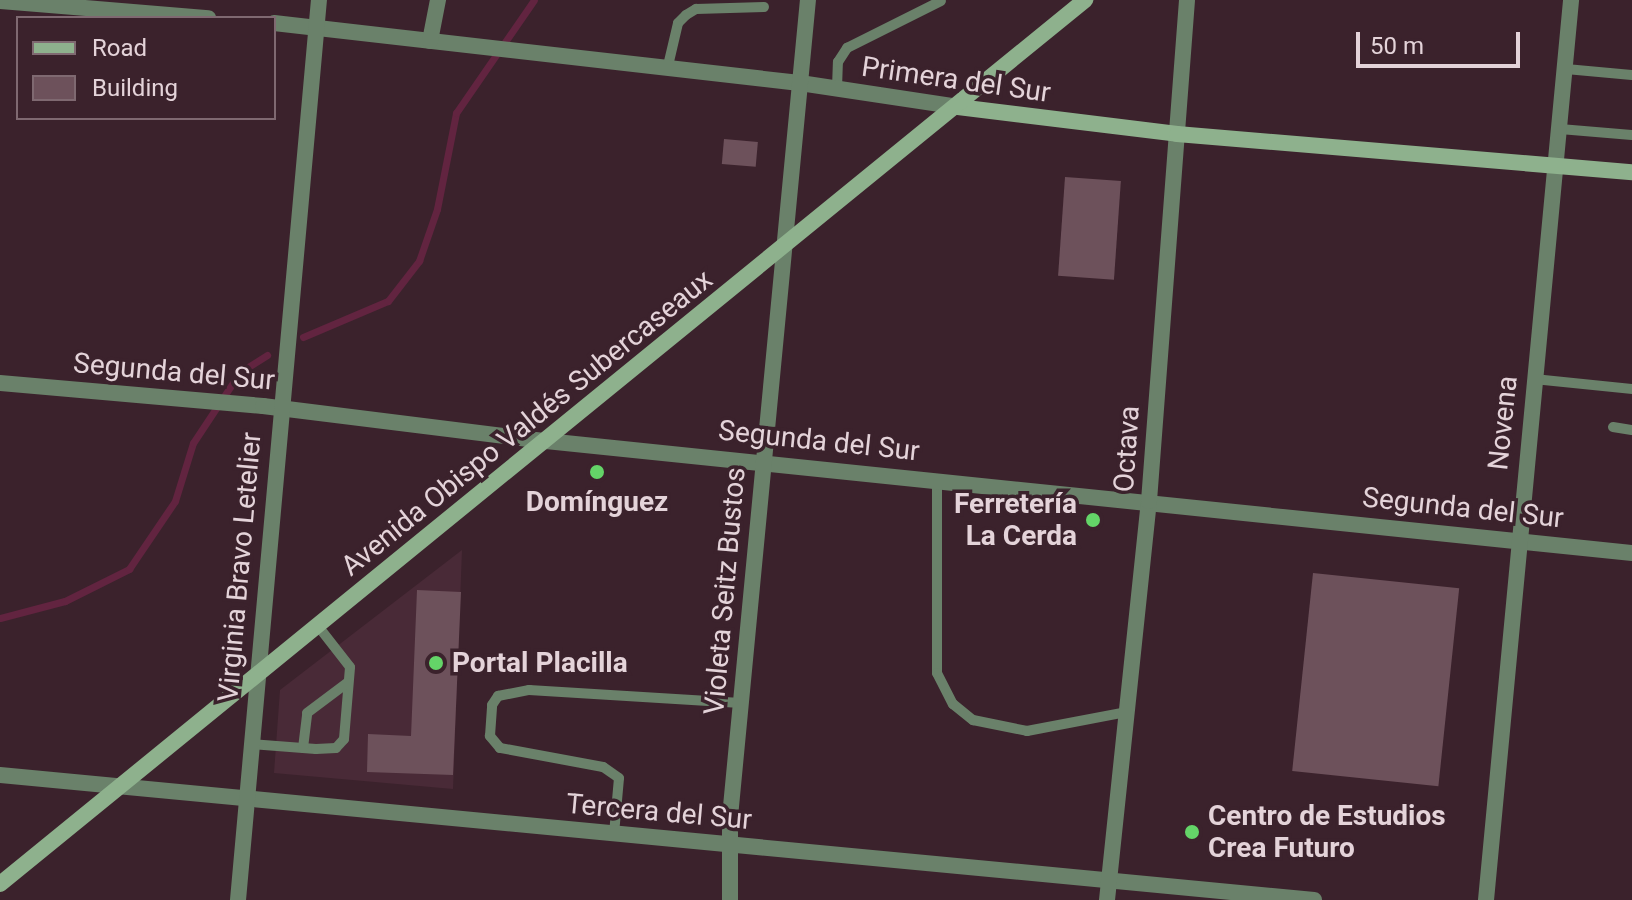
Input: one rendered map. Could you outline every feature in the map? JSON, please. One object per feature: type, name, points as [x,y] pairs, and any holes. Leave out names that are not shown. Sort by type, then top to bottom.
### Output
[{"type":"main road","name":"Avenida Obispo Valdés Subercaseaux","points":[[0,884],[958,107],[1085,0]]},
{"type":"main road","name":"Primera del Sur","points":[[958,107],[1177,134],[1632,172]]},
{"type":"street","name":"Virginia Bravo Letelier","points":[[238,900],[258,675],[271,406],[319,0]]},
{"type":"street","points":[[430,41],[438,0]]},
{"type":"street","name":"Violeta Seitz Bustos","points":[[730,900],[730,845],[741,703],[808,0]]},
{"type":"street","name":"Octava","points":[[1107,900],[1149,501],[1187,0]]},
{"type":"street","name":"Novena","points":[[1486,900],[1517,540],[1571,0]]},
{"type":"street","points":[[0,1],[184,16]]},
{"type":"street","name":"Primera del Sur","points":[[276,23],[541,57],[800,83],[958,107]]},
{"type":"street","name":"Segunda del Sur","points":[[0,383],[271,406],[546,441],[1632,553]]},
{"type":"street","name":"Tercera del Sur","points":[[0,775],[1314,900]]},
{"type":"lane","points":[[837,88],[838,62],[847,48],[941,1]]},
{"type":"lane","points":[[667,70],[678,23],[686,15],[696,9],[764,7]]},
{"type":"lane","points":[[1566,69],[1632,75]]},
{"type":"lane","points":[[1560,129],[1632,135]]},
{"type":"lane","points":[[1534,379],[1632,389]]},
{"type":"lane","points":[[1613,427],[1632,430]]},
{"type":"lane","points":[[937,479],[937,673],[953,704],[973,720],[1027,731],[1127,712]]},
{"type":"lane","points":[[252,744],[336,748],[344,739],[347,660],[318,626]]},
{"type":"lane","points":[[303,748],[307,713],[347,683]]},
{"type":"lane","points":[[614,834],[619,778],[603,767],[500,748],[490,736],[492,705],[498,696],[529,690],[741,703]]},
{"type":"shaded area","points":[[462,550],[453,789],[274,773],[280,690]]},
{"type":"building","points":[[724,139],[758,142],[756,167],[722,164]]},
{"type":"building","points":[[1065,177],[1121,181],[1114,280],[1058,276]]},
{"type":"building","points":[[1313,573],[1459,588],[1438,786],[1292,771]]},
{"type":"building","name":"Portal Placilla","points":[[417,590],[461,592],[453,775],[367,772],[368,734],[411,736]]},
{"type":"waterway","points":[[303,337],[388,301],[419,261],[437,209],[456,113],[534,0]]},
{"type":"waterway","points":[[0,618],[65,601],[129,569],[175,501],[193,443],[240,372],[267,355]]},
{"type":"place","name":"Domínguez","points":[[597,472]]},
{"type":"place","name":"Ferretería La Cerda","points":[[1093,520]]},
{"type":"place","name":"Portal Placilla","points":[[436,663]]},
{"type":"place","name":"Centro de Estudios Crea Futuro","points":[[1192,832]]}]
